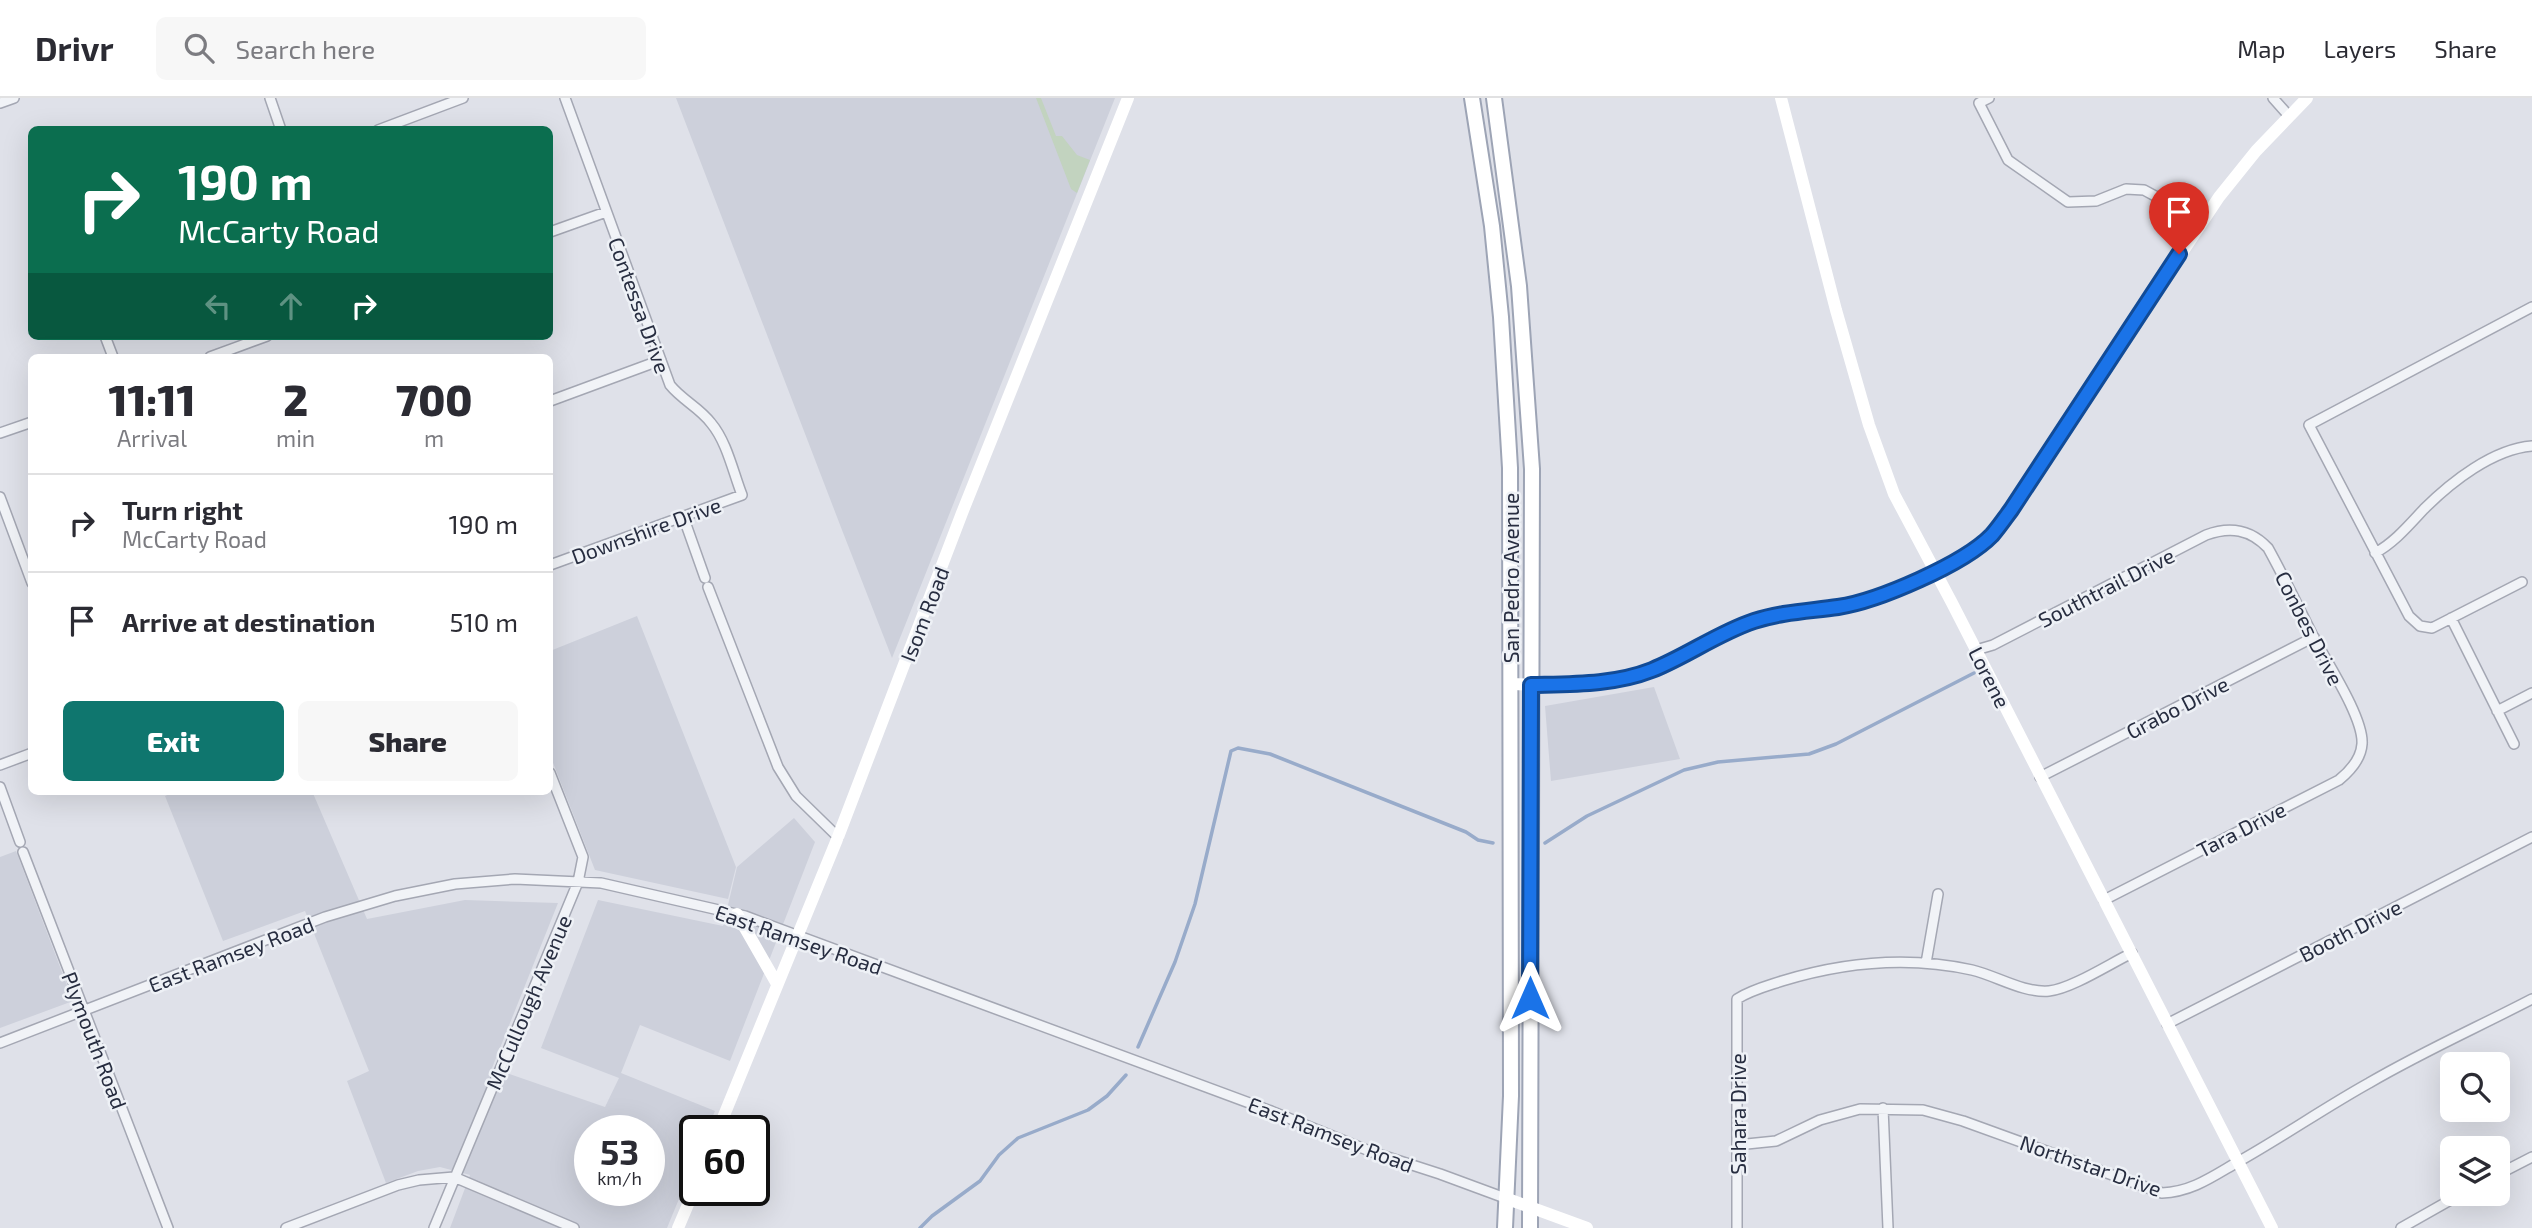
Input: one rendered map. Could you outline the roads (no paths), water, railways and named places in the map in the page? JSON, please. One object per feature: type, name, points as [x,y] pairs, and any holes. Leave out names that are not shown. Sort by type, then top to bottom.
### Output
[{"type":"main road","name":"San Pedro Avenue","points":[[1472,98],[1491,216],[1501,317],[1510,468],[1511,1096],[1505,1228]]},
{"type":"main road","name":"San Pedro Avenue","points":[[1494,98],[1518,276],[1532,469],[1530,1228]]},
{"type":"main road","points":[[1511,956],[1530,957]]},
{"type":"street","points":[[0,103],[14,98]]},
{"type":"street","points":[[270,98],[280,126]]},
{"type":"street","points":[[389,126],[463,98]]},
{"type":"street","name":"Contessa Drive","points":[[565,98],[670,385],[710,422],[719,437],[742,495]]},
{"type":"street","name":"Isom Road","points":[[724,1115],[838,837],[962,513],[1128,98]]},
{"type":"street","name":"Lorene","points":[[1781,98],[1818,246],[1869,425],[1894,494],[2272,1228]]},
{"type":"street","points":[[1989,98],[1979,103],[2008,160],[2068,202],[2096,201],[2126,190],[2144,190],[2168,203],[2196,229]]},
{"type":"street","points":[[2273,98],[2290,116]]},
{"type":"street","points":[[1510,684],[1590,684],[1631,677],[1660,667],[1752,622],[1772,616],[1862,602],[1889,592],[1978,547],[2001,523],[2196,229],[2256,151],[2306,98]]},
{"type":"street","points":[[553,231],[606,212]]},
{"type":"street","points":[[2522,582],[2432,628],[2420,626],[2409,616],[2309,425],[2532,307]]},
{"type":"street","points":[[218,354],[256,340]]},
{"type":"street","points":[[553,400],[661,360]]},
{"type":"street","points":[[0,433],[28,423]]},
{"type":"street","points":[[2375,553],[2386,548],[2431,502],[2472,470],[2495,456],[2520,447],[2532,446]]},
{"type":"street","name":"Downshire Drive","points":[[553,564],[742,495]]},
{"type":"street","points":[[0,497],[28,572]]},
{"type":"street","points":[[683,516],[780,772],[796,796],[838,837]]},
{"type":"street","name":"Conbes Drive","points":[[2237,529],[2252,535],[2268,548],[2350,704],[2361,733],[2362,744]]},
{"type":"street","name":"Southtrail Drive","points":[[1976,650],[1993,645],[2206,535],[2237,529]]},
{"type":"street","points":[[2451,618],[2514,744]]},
{"type":"street","name":"Grabo Drive","points":[[2040,778],[2314,637]]},
{"type":"street","points":[[2497,711],[2532,694]]},
{"type":"street","name":"Tara Drive","points":[[2104,900],[2339,780],[2353,765],[2360,754],[2362,744]]},
{"type":"street","points":[[0,765],[28,755]]},
{"type":"street","name":"McCullough Avenue","points":[[434,1228],[578,883],[583,857],[553,782]]},
{"type":"street","name":"Plymouth Road","points":[[0,787],[167,1228]]},
{"type":"street","name":"Booth Drive","points":[[2167,1024],[2532,837]]},
{"type":"street","name":"East Ramsey Road","points":[[0,1043],[325,917],[395,896],[455,884],[515,879],[601,883],[737,914],[1271,1111],[1361,1148],[1505,1198]]},
{"type":"street","points":[[1938,894],[1926,963],[1982,972],[2035,991],[2051,991],[2132,953]]},
{"type":"street","points":[[737,914],[777,984]]},
{"type":"street","name":"Sahara Drive","points":[[1737,1228],[1738,999],[1759,988],[1845,965],[1879,962],[1926,963]]},
{"type":"street","name":"Northstar Drive","points":[[1737,1145],[1776,1142],[1820,1120],[1840,1114],[1884,1108],[1940,1113],[2162,1193],[2179,1192],[2238,1162],[2373,1080],[2532,999]]},
{"type":"street","points":[[1884,1108],[1888,1228]]},
{"type":"street","points":[[2510,1168],[2532,1157]]},
{"type":"street","points":[[286,1228],[398,1185],[454,1177],[574,1228]]},
{"type":"street","points":[[1505,1198],[1587,1228]]},
{"type":"street","points":[[678,1228],[687,1206]]},
{"type":"street","points":[[2401,1228],[2440,1206]]},
{"type":"waterway","points":[[1545,843],[1587,816],[1684,770],[1718,762],[1809,754],[1836,744],[1974,673]]},
{"type":"waterway","points":[[1138,1047],[1175,962],[1195,904],[1231,751],[1238,748],[1270,754],[1466,832],[1478,840],[1493,843]]},
{"type":"waterway","points":[[920,1228],[980,1181],[999,1155],[1018,1138],[1088,1110],[1107,1096],[1126,1075]]}]
